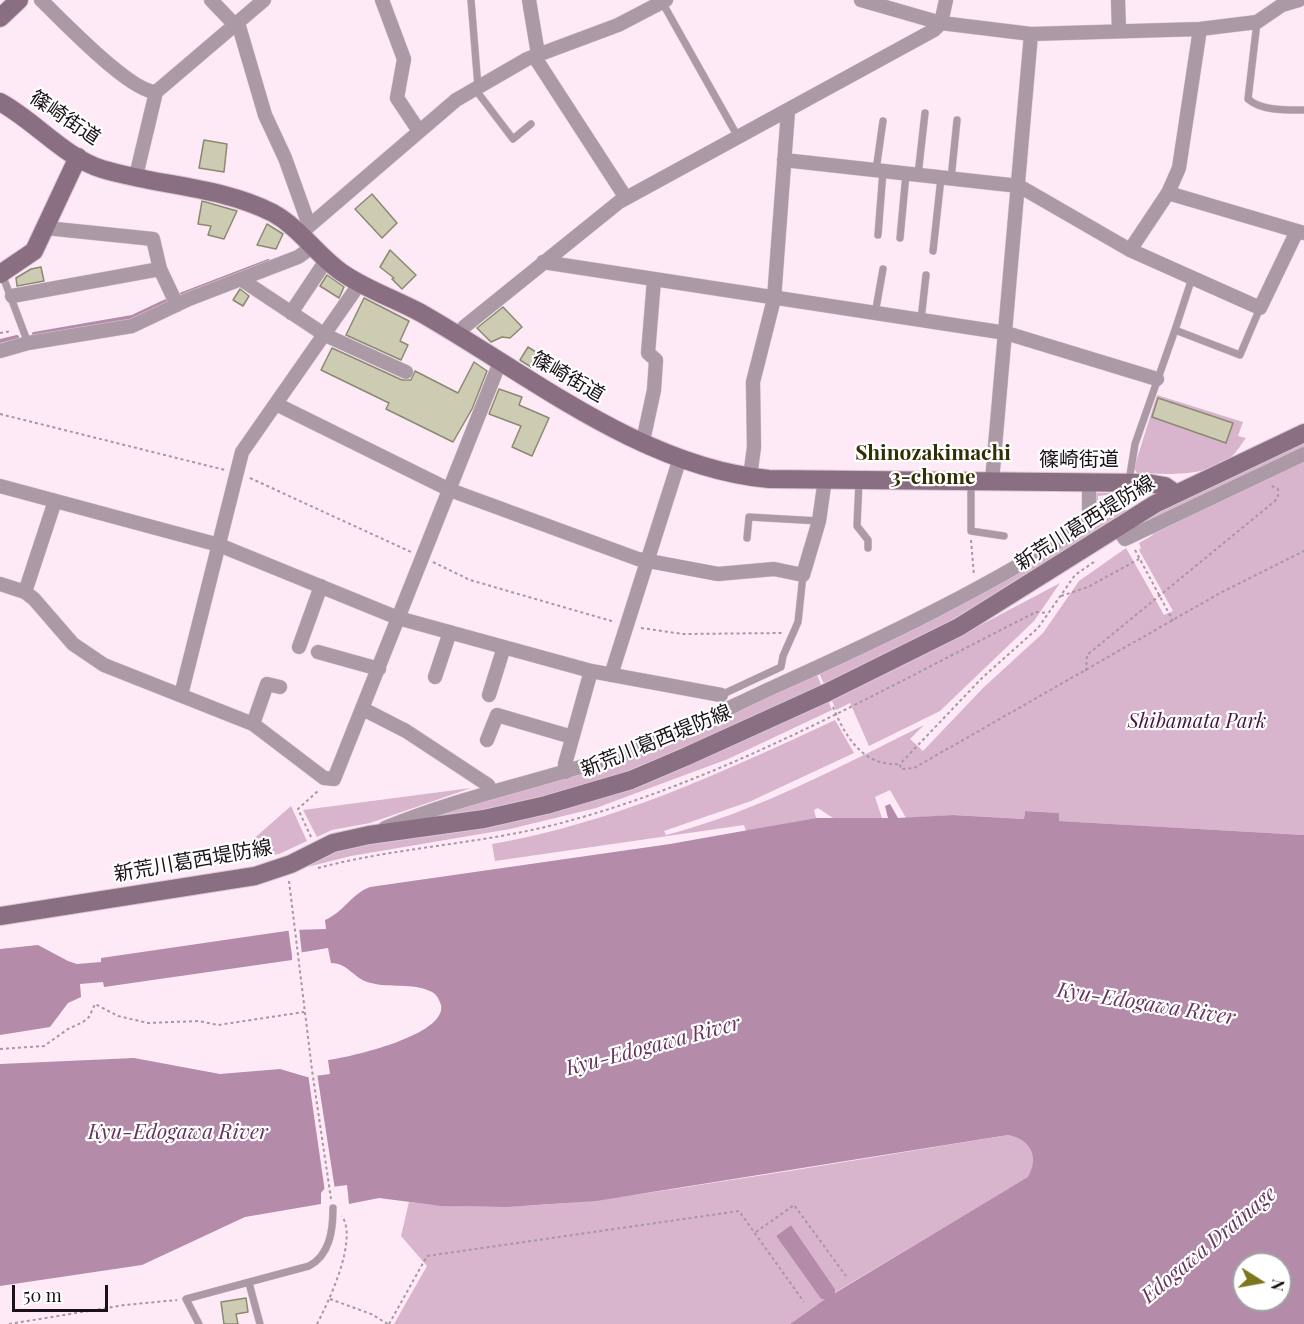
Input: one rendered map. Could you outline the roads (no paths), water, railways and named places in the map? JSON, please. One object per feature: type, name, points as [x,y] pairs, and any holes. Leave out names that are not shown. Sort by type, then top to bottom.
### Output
[{"type":"street","points":[[0,18],[19,0]]},
{"type":"street","points":[[41,0],[122,75],[149,92],[156,92]]},
{"type":"street","points":[[211,0],[236,24],[265,116],[285,158],[308,235]]},
{"type":"street","points":[[136,176],[156,92],[264,0]]},
{"type":"street","points":[[382,0],[404,59],[397,98],[419,131]]},
{"type":"street","points":[[529,0],[536,55],[626,198]]},
{"type":"street","points":[[861,0],[941,23],[1031,34],[1200,29],[1257,22],[1282,5],[1299,0]]},
{"type":"street","points":[[458,336],[464,327],[543,262],[626,198],[934,30],[941,23],[946,0]]},
{"type":"street","points":[[1118,0],[1119,31]]},
{"type":"street","points":[[0,351],[26,336],[132,326],[177,305],[298,257],[308,235],[456,99],[536,55],[618,25],[664,1]]},
{"type":"street","points":[[1130,250],[1168,193],[1179,168],[1200,29]]},
{"type":"street","points":[[992,482],[1031,34]]},
{"type":"street","name":"篠崎街道","points":[[0,102],[78,158],[101,169],[246,202],[284,219],[308,235],[327,260],[360,283],[421,313],[577,410],[680,458],[750,477],[992,482],[1129,482],[1161,485],[1174,493]]},
{"type":"street","points":[[750,477],[754,447],[753,382],[774,299],[788,111]]},
{"type":"street","points":[[1,274],[34,251],[78,158]]},
{"type":"street","points":[[784,160],[1019,186],[1130,250],[1260,308],[1300,232],[1168,193]]},
{"type":"street","points":[[46,228],[153,239],[160,269],[177,305]]},
{"type":"street","points":[[291,313],[327,260]]},
{"type":"street","points":[[543,262],[1006,333],[1157,379]]},
{"type":"street","points":[[12,296],[160,269]]},
{"type":"street","points":[[643,441],[656,370],[656,360],[648,353],[654,279]]},
{"type":"street","points":[[242,280],[324,335],[406,372]]},
{"type":"street","points":[[181,695],[242,452],[360,283]]},
{"type":"street","points":[[0,584],[25,592],[73,644],[104,665],[253,724],[324,778],[334,779],[424,558],[500,362]]},
{"type":"street","points":[[276,404],[450,490],[646,561],[718,574],[774,569],[803,575],[819,521],[825,479]]},
{"type":"street","name":"新荒川葛西堤防線","points":[[0,916],[255,876],[291,864],[333,843],[369,835],[508,814],[631,780],[826,693],[959,627],[1174,493],[1304,433]]},
{"type":"street","points":[[1117,527],[1125,539],[1304,454]]},
{"type":"street","points":[[611,675],[680,458]]},
{"type":"street","points":[[369,835],[491,791],[566,772],[636,748],[811,671],[1046,550],[1089,522],[1089,482]]},
{"type":"street","points":[[0,486],[219,544],[398,618],[591,671],[721,696]]},
{"type":"street","points":[[25,592],[55,501]]},
{"type":"street","points":[[299,647],[321,586]]},
{"type":"street","points":[[435,677],[450,632]]},
{"type":"street","points":[[489,695],[504,647]]},
{"type":"street","points":[[318,652],[379,669]]},
{"type":"street","points":[[566,772],[565,764],[591,671]]},
{"type":"street","points":[[253,724],[267,684],[280,687]]},
{"type":"street","points":[[363,709],[406,731],[488,785],[491,791]]},
{"type":"street","points":[[487,740],[496,715],[572,736]]},
{"type":"lane","points":[[471,0],[476,88],[513,139],[531,124]]},
{"type":"lane","points":[[664,1],[738,137]]},
{"type":"lane","points":[[1257,22],[1248,99],[1252,104],[1281,110],[1304,110]]},
{"type":"lane","points":[[900,238],[925,113]]},
{"type":"lane","points":[[933,251],[957,120]]},
{"type":"lane","points":[[878,235],[883,121]]},
{"type":"lane","points":[[875,314],[883,269]]},
{"type":"lane","points":[[1,274],[12,296],[26,336]]},
{"type":"lane","points":[[921,320],[926,275]]},
{"type":"lane","points":[[1129,482],[1135,444],[1192,278]]},
{"type":"lane","points":[[1175,330],[1240,355],[1260,308]]},
{"type":"lane","points":[[860,479],[857,526],[868,540],[868,548]]},
{"type":"lane","points":[[971,481],[971,531],[1004,536]]},
{"type":"lane","points":[[747,538],[749,517],[819,521]]},
{"type":"lane","points":[[721,696],[782,667],[783,656],[798,622],[803,575]]},
{"type":"lane","points":[[199,1324],[186,1299],[309,1266],[322,1257],[332,1228],[333,1208]]},
{"type":"lane","points":[[249,1283],[260,1324]]},
{"type":"water","points":[[890,804],[898,818],[953,815],[1024,819],[1025,811],[1059,813],[1059,821],[1304,835],[1304,1324],[790,1324],[825,1299],[821,1299],[776,1236],[791,1225],[835,1289],[835,1293],[1028,1177],[1033,1163],[1031,1150],[1022,1140],[1008,1135],[596,1201],[507,1207],[441,1206],[379,1198],[349,1204],[347,1185],[325,1188],[321,1193],[321,1204],[245,1217],[142,1265],[0,1286],[0,1064],[134,1058],[220,1074],[280,1069],[307,1077],[330,1074],[328,1060],[375,1049],[414,1035],[429,1026],[439,1016],[441,1005],[434,993],[423,989],[378,984],[360,979],[342,966],[331,963],[328,948],[292,954],[292,960],[104,987],[103,982],[80,984],[81,997],[68,1003],[50,1027],[0,1035],[0,949],[38,945],[77,964],[101,962],[101,958],[293,930],[326,929],[325,920],[370,887],[670,844],[816,818],[888,818],[885,806]]},
{"type":"waterway","points":[[182,294],[268,261]]},
{"type":"waterway","points":[[34,334],[132,317],[166,301]]},
{"type":"waterway","points":[[0,341],[17,337]]},
{"type":"district","name":"Shinozakimachi 3-chome","points":[[933,465]]},
{"type":"park label","name":"Shibamata Park","points":[[1197,722]]},
{"type":"water label","name":"Kyu-Edogawa River","points":[[1146,1004]]},
{"type":"water label","name":"Kyu-Edogawa River","points":[[653,1046]]},
{"type":"water label","name":"Kyu-Edogawa River","points":[[178,1132]]},
{"type":"water label","name":"Edogawa Drainage","points":[[1209,1245]]}]
